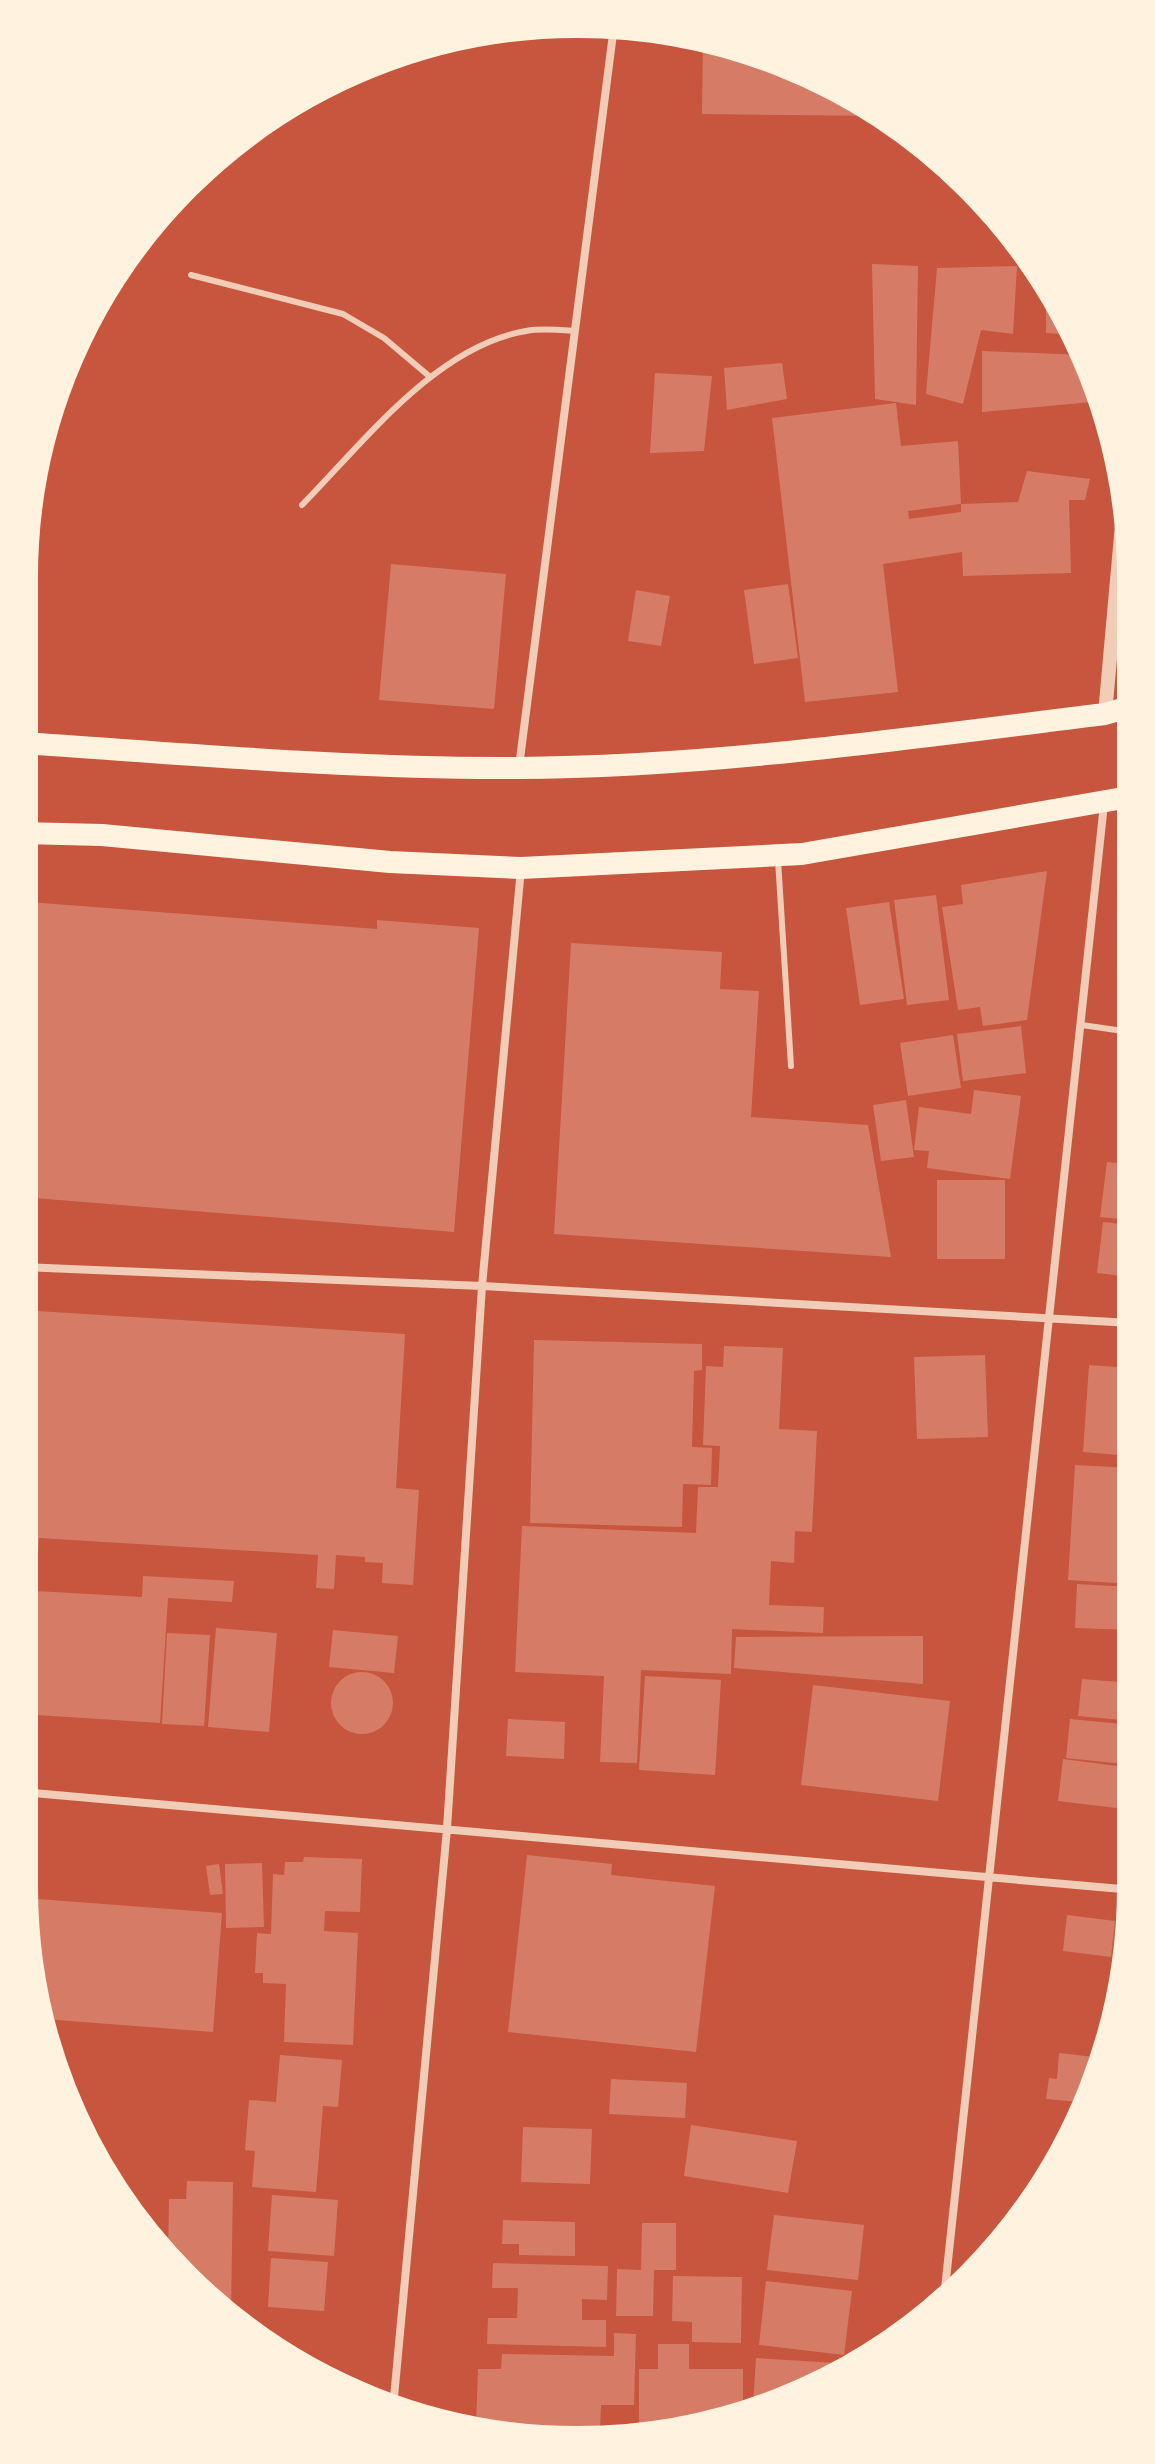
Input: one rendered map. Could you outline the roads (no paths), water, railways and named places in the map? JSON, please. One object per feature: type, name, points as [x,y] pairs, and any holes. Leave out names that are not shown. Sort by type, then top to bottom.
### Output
[{"type":"highway","points":[[36,744],[372,767],[519,768],[774,755],[1119,710]]},
{"type":"highway","points":[[36,833],[102,835],[390,862],[521,868],[777,856],[1119,799]]},
{"type":"street","points":[[519,768],[613,37]]},
{"type":"street","points":[[1105,714],[1119,563]]},
{"type":"street","points":[[946,2283],[1104,803]]},
{"type":"street","points":[[394,2396],[447,1829],[482,1286],[521,868]]},
{"type":"street","points":[[36,1268],[482,1286],[1119,1322]]},
{"type":"street","points":[[36,1793],[1119,1889]]},
{"type":"lane","points":[[191,275],[343,314],[384,338],[429,376]]},
{"type":"lane","points":[[302,505],[429,376],[501,337],[529,330],[575,331]]},
{"type":"lane","points":[[777,856],[791,1066]]},
{"type":"lane","points":[[1082,1025],[1119,1030]]}]
